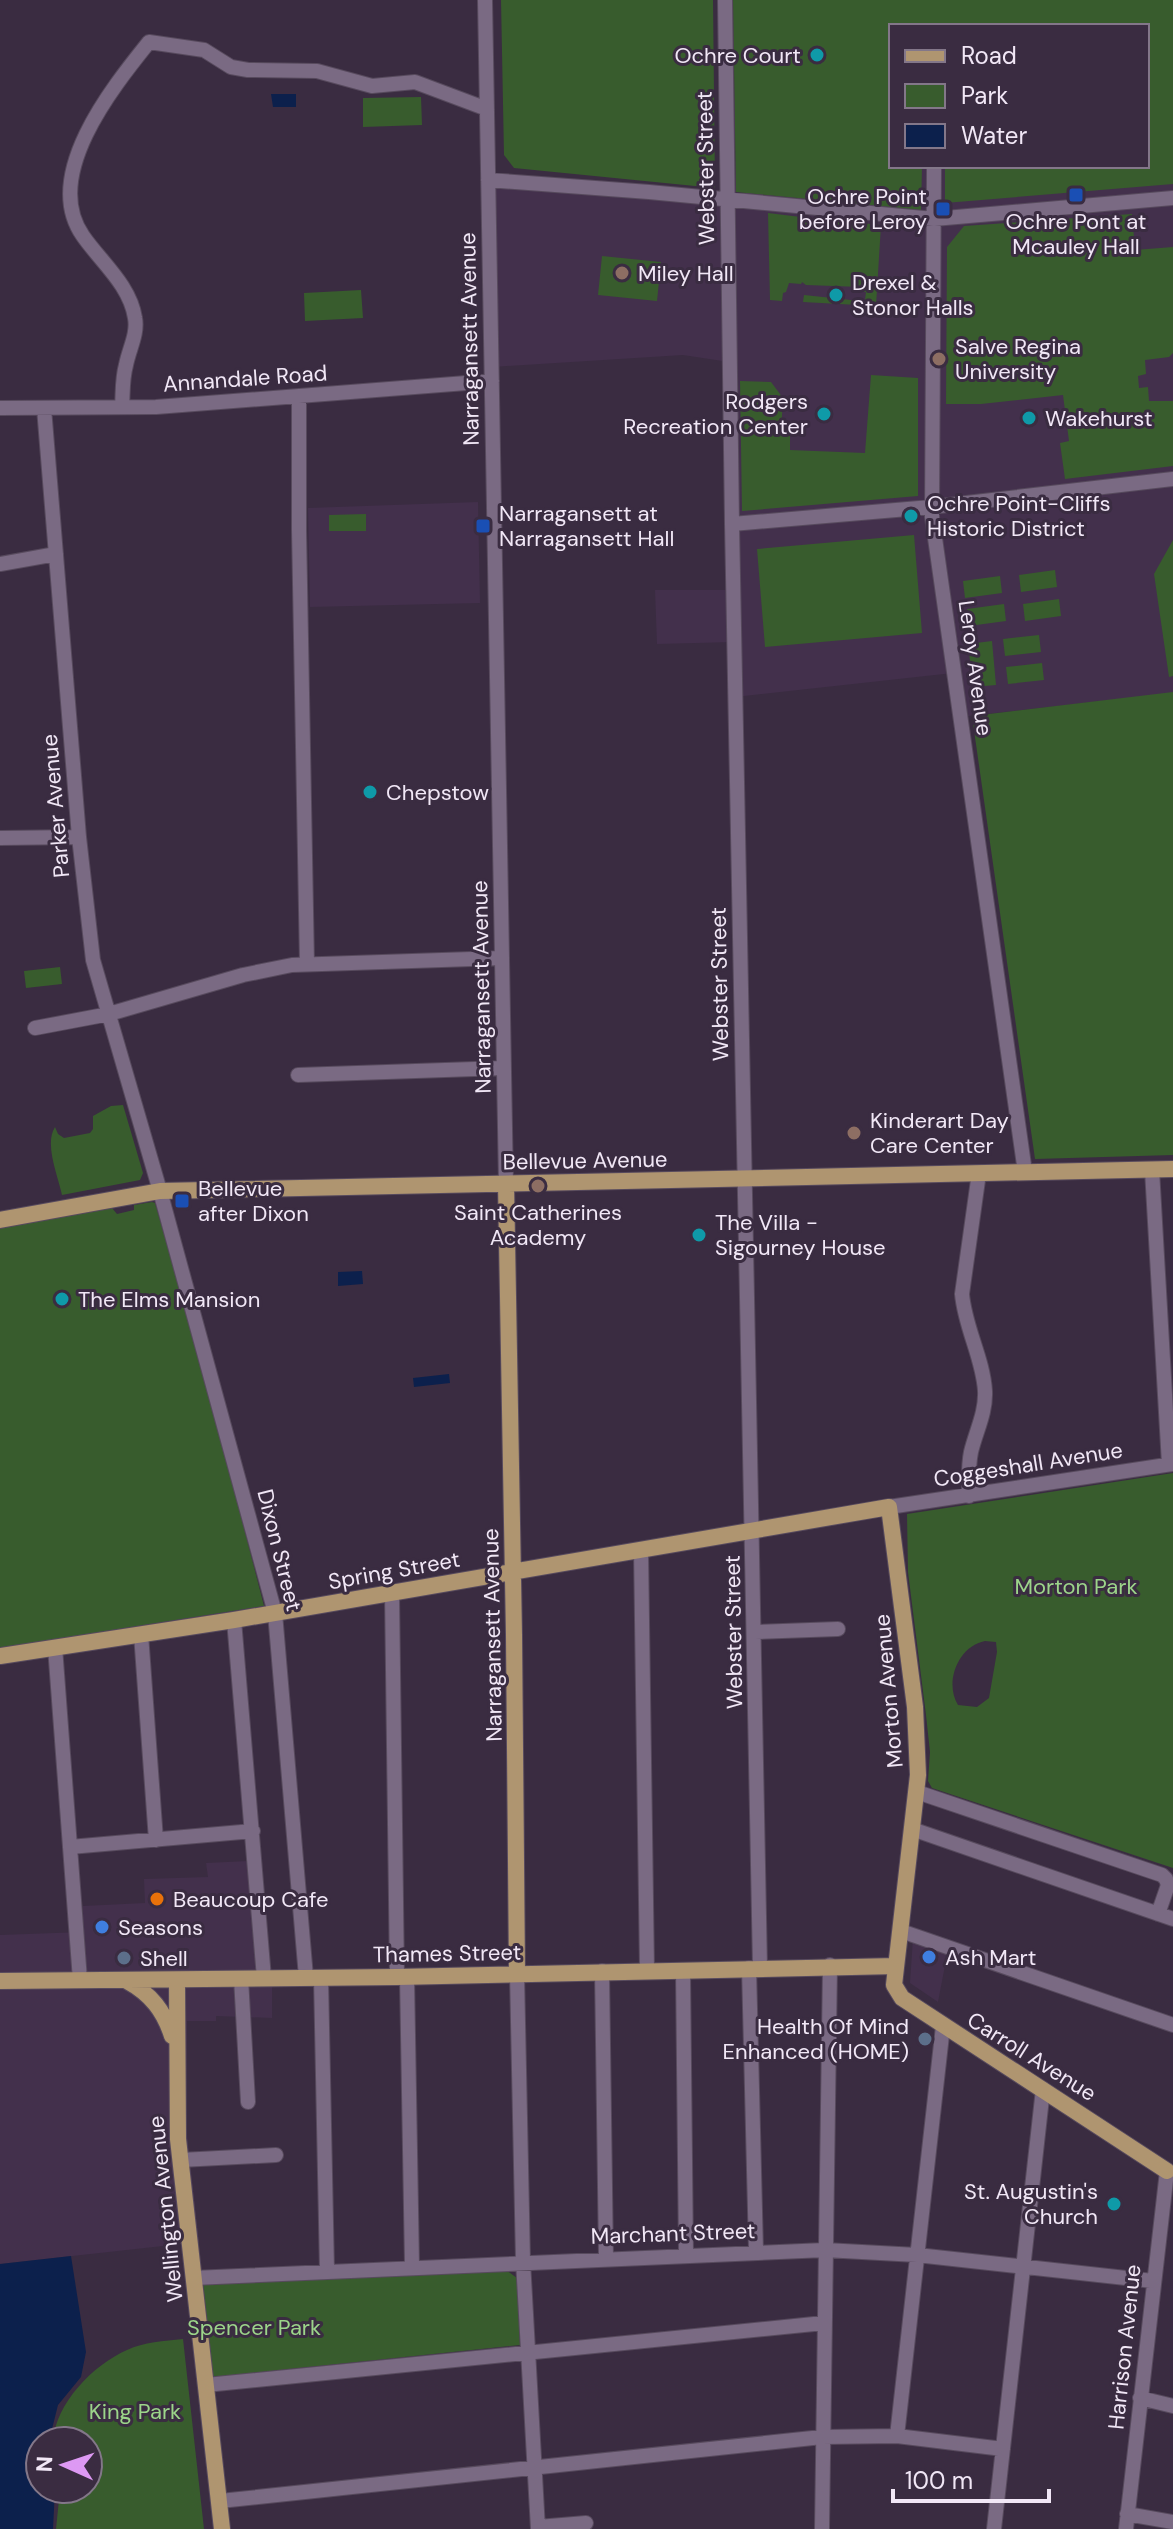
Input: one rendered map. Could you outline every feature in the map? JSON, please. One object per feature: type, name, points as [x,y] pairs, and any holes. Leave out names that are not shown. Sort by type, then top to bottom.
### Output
[{"type":"main road","name":"Bellevue Avenue","points":[[0,1220],[160,1191],[1173,1169]]},
{"type":"main road","name":"Narragansett Avenue","points":[[506,1184],[517,1974]]},
{"type":"main road","name":"Spring Street","points":[[0,1656],[234,1620],[889,1507]]},
{"type":"main road","name":"Morton Avenue","points":[[889,1507],[915,1707],[917,1792],[896,1966]]},
{"type":"main road","name":"Thames Street","points":[[0,1981],[402,1977],[830,1965],[896,1966]]},
{"type":"main road","name":"Carroll Avenue","points":[[896,1966],[894,1985],[902,1998],[1171,2173]]},
{"type":"main road","points":[[126,1980],[149,1995],[163,2013],[176,2050]]},
{"type":"main road","name":"Wellington Avenue","points":[[177,1980],[176,2050],[181,2160],[222,2529]]},
{"type":"street","name":"Narragansett Avenue","points":[[485,0],[506,1184]]},
{"type":"street","name":"Webster Street","points":[[725,0],[744,1178],[755,1632],[756,2251]]},
{"type":"street","points":[[122,407],[124,376],[134,337],[135,318],[125,290],[75,223],[70,188],[75,164],[89,132],[112,92],[149,42],[204,50],[231,67],[248,70],[317,71],[372,86],[415,82],[487,109]]},
{"type":"street","name":"Leroy Avenue","points":[[934,168],[931,507],[1025,1172]]},
{"type":"street","points":[[488,180],[934,219],[1173,198]]},
{"type":"street","name":"Annandale Road","points":[[0,408],[122,407],[492,381]]},
{"type":"street","points":[[299,396],[307,964]]},
{"type":"street","name":"Parker Avenue","points":[[44,408],[89,938],[99,986],[160,1191]]},
{"type":"street","points":[[732,524],[931,507],[1173,479]]},
{"type":"street","points":[[0,564],[56,554]]},
{"type":"street","points":[[0,838],[79,837]]},
{"type":"street","points":[[35,1028],[109,1014],[243,975],[307,964],[502,958]]},
{"type":"street","points":[[298,1075],[504,1068]]},
{"type":"street","points":[[1152,1170],[1171,1464]]},
{"type":"street","points":[[969,1496],[972,1449],[985,1410],[984,1377],[964,1314],[962,1294],[979,1173]]},
{"type":"street","name":"Dixon Street","points":[[160,1191],[275,1613],[313,1977],[327,2271]]},
{"type":"street","name":"Coggeshall Avenue","points":[[889,1507],[1171,1464]]},
{"type":"street","points":[[641,1550],[647,1970]]},
{"type":"street","points":[[392,1593],[412,2266]]},
{"type":"street","points":[[234,1620],[264,1978]]},
{"type":"street","points":[[755,1632],[838,1629]]},
{"type":"street","points":[[141,1634],[156,1840]]},
{"type":"street","points":[[55,1647],[80,1980]]},
{"type":"street","points":[[917,1792],[1162,1875],[1168,1885],[1158,1914]]},
{"type":"street","points":[[912,1829],[1173,1919]]},
{"type":"street","points":[[70,1847],[253,1831]]},
{"type":"street","points":[[901,1931],[1173,2025]]},
{"type":"street","points":[[822,2529],[830,1965]]},
{"type":"street","points":[[683,1970],[686,2255]]},
{"type":"street","points":[[602,1971],[606,2258]]},
{"type":"street","points":[[517,1974],[523,2261],[538,2528],[586,2523]]},
{"type":"street","points":[[241,1978],[248,2102]]},
{"type":"street","points":[[897,2436],[943,2026]]},
{"type":"street","points":[[994,2529],[1043,2089]]},
{"type":"street","points":[[181,2160],[276,2155]]},
{"type":"street","name":"Harrison Avenue","points":[[1126,2521],[1153,2281],[1171,2173]]},
{"type":"street","name":"Marchant Street","points":[[193,2278],[825,2250],[917,2255],[1153,2281]]},
{"type":"street","points":[[206,2385],[824,2323]]},
{"type":"street","points":[[1140,2398],[1173,2406]]},
{"type":"street","points":[[220,2501],[822,2437],[897,2436],[1003,2449]]},
{"type":"street","points":[[1126,2521],[1173,2522]]},
{"type":"shaded area","name":"Salve Regina University","points":[[725,0],[1173,0],[1173,693],[960,717],[953,673],[735,697],[734,642],[657,644],[655,590],[732,590],[729,362],[683,355],[492,367],[488,180],[726,199]]},
{"type":"shaded area","points":[[478,502],[480,603],[310,607],[308,508]]},
{"type":"shaded area","points":[[248,1861],[257,1983],[272,1983],[272,2018],[216,2016],[216,2021],[187,2021],[186,2125],[199,2242],[0,2264],[0,1935],[83,1932],[83,1906],[145,1903],[144,1879],[208,1877],[206,1863]]},
{"type":"shaded area","points":[[913,1938],[948,1950],[938,2002],[910,1983]]},
{"type":"green space","points":[[501,0],[713,0],[715,188],[514,168],[504,155]]},
{"type":"green space","points":[[733,0],[1173,0],[1173,184],[945,203],[945,168],[1149,168],[1149,24],[889,24],[889,168],[922,168],[921,210],[736,192]]},
{"type":"green space","points":[[421,97],[422,125],[363,127],[363,98]]},
{"type":"green space","points":[[768,213],[829,223],[831,220],[881,225],[876,306],[803,302],[804,295],[860,301],[865,300],[866,292],[861,292],[861,287],[806,285],[802,282],[789,283],[782,301],[770,300]]},
{"type":"green space","points":[[1132,214],[1135,250],[1173,247],[1173,353],[1169,357],[1145,360],[1146,374],[1138,376],[1139,388],[1148,387],[1149,401],[1173,401],[1173,466],[1065,479],[1060,443],[1069,441],[1063,395],[981,404],[946,404],[947,247],[964,226]]},
{"type":"green space","points":[[602,256],[661,262],[657,301],[598,295]]},
{"type":"green space","points":[[361,290],[363,318],[305,321],[304,293]]},
{"type":"green space","points":[[871,375],[918,378],[918,496],[742,511],[740,381],[771,382],[783,398],[781,432],[790,433],[790,450],[865,453]]},
{"type":"green space","points":[[366,514],[366,531],[329,531],[329,515]]},
{"type":"green space","points":[[914,535],[922,633],[765,647],[757,549]]},
{"type":"green space","points":[[1173,540],[1173,676],[1169,677],[1154,574]]},
{"type":"green space","points":[[1055,570],[1057,587],[1021,592],[1019,575]]},
{"type":"green space","points":[[1000,576],[1002,593],[965,598],[963,581]]},
{"type":"green space","points":[[1059,599],[1061,616],[1025,621],[1023,604]]},
{"type":"green space","points":[[1004,604],[1006,621],[969,626],[967,609]]},
{"type":"green space","points":[[1039,635],[1041,652],[1005,656],[1003,639]]},
{"type":"green space","points":[[992,641],[996,685],[973,687],[968,644]]},
{"type":"green space","points":[[1042,663],[1044,680],[1008,684],[1006,667]]},
{"type":"green space","points":[[1173,692],[1173,1155],[1035,1159],[972,716]]},
{"type":"green space","points":[[60,967],[62,984],[26,988],[24,971]]},
{"type":"green space","points":[[123,1105],[143,1173],[140,1180],[62,1195],[51,1151],[55,1127],[64,1138],[90,1133],[93,1116],[111,1106]]},
{"type":"green space","points":[[155,1203],[205,1376],[264,1606],[0,1648],[0,1227],[112,1208],[117,1214],[134,1210],[134,1205]]},
{"type":"green space","name":"Morton Park","points":[[1173,1473],[1173,1868],[932,1788],[928,1781],[930,1752],[908,1572],[907,1514]],"holes":[[[996,1642],[989,1698],[977,1707],[958,1705],[954,1696],[953,1676],[961,1658],[976,1644]]]},
{"type":"green space","name":"Spencer Park","points":[[506,2270],[517,2278],[520,2345],[213,2377],[203,2283]]},
{"type":"green space","name":"King Park","points":[[183,2339],[204,2529],[56,2529],[58,2505],[104,2505],[104,2425],[57,2425],[61,2413],[78,2387],[102,2365],[127,2350],[154,2342]]},
{"type":"water","points":[[271,94],[296,94],[296,107],[273,107]]},
{"type":"water","points":[[362,1271],[363,1284],[338,1286],[338,1272]]},
{"type":"water","points":[[449,1374],[450,1383],[414,1387],[413,1378]]},
{"type":"water","points":[[71,2256],[86,2352],[81,2377],[58,2405],[53,2425],[24,2425],[24,2505],[54,2505],[53,2529],[0,2529],[0,2264]]},
{"type":"place","name":"Ochre Court","points":[[817,55]]},
{"type":"place","name":"Ochre Pont at Mcauley Hall","points":[[1076,195]]},
{"type":"place","name":"Ochre Point before Leroy","points":[[943,209]]},
{"type":"place","name":"Miley Hall","points":[[622,273]]},
{"type":"place","name":"Drexel & Stonor Halls","points":[[836,295]]},
{"type":"place","name":"Salve Regina University","points":[[939,359]]},
{"type":"place","name":"Rodgers Recreation Center","points":[[824,414]]},
{"type":"place","name":"Wakehurst","points":[[1029,418]]},
{"type":"place","name":"Ochre Point-Cliffs Historic District","points":[[911,516]]},
{"type":"place","name":"Narragansett at Narragansett Hall","points":[[483,526]]},
{"type":"place","name":"Chepstow","points":[[370,792]]},
{"type":"place","name":"Kinderart Day Care Center","points":[[854,1133]]},
{"type":"place","name":"Saint Catherines Academy","points":[[538,1186]]},
{"type":"place","name":"Bellevue after Dixon","points":[[182,1201]]},
{"type":"place","name":"The Villa - Sigourney House","points":[[699,1235]]},
{"type":"place","name":"The Elms Mansion","points":[[62,1299]]},
{"type":"place","name":"Beaucoup Cafe","points":[[157,1899]]},
{"type":"place","name":"Seasons","points":[[102,1927]]},
{"type":"place","name":"Ash Mart","points":[[929,1957]]},
{"type":"place","name":"Shell","points":[[124,1958]]},
{"type":"place","name":"Health Of Mind Enhanced (HOME)","points":[[925,2039]]},
{"type":"place","name":"St. Augustin's Church","points":[[1114,2204]]}]
